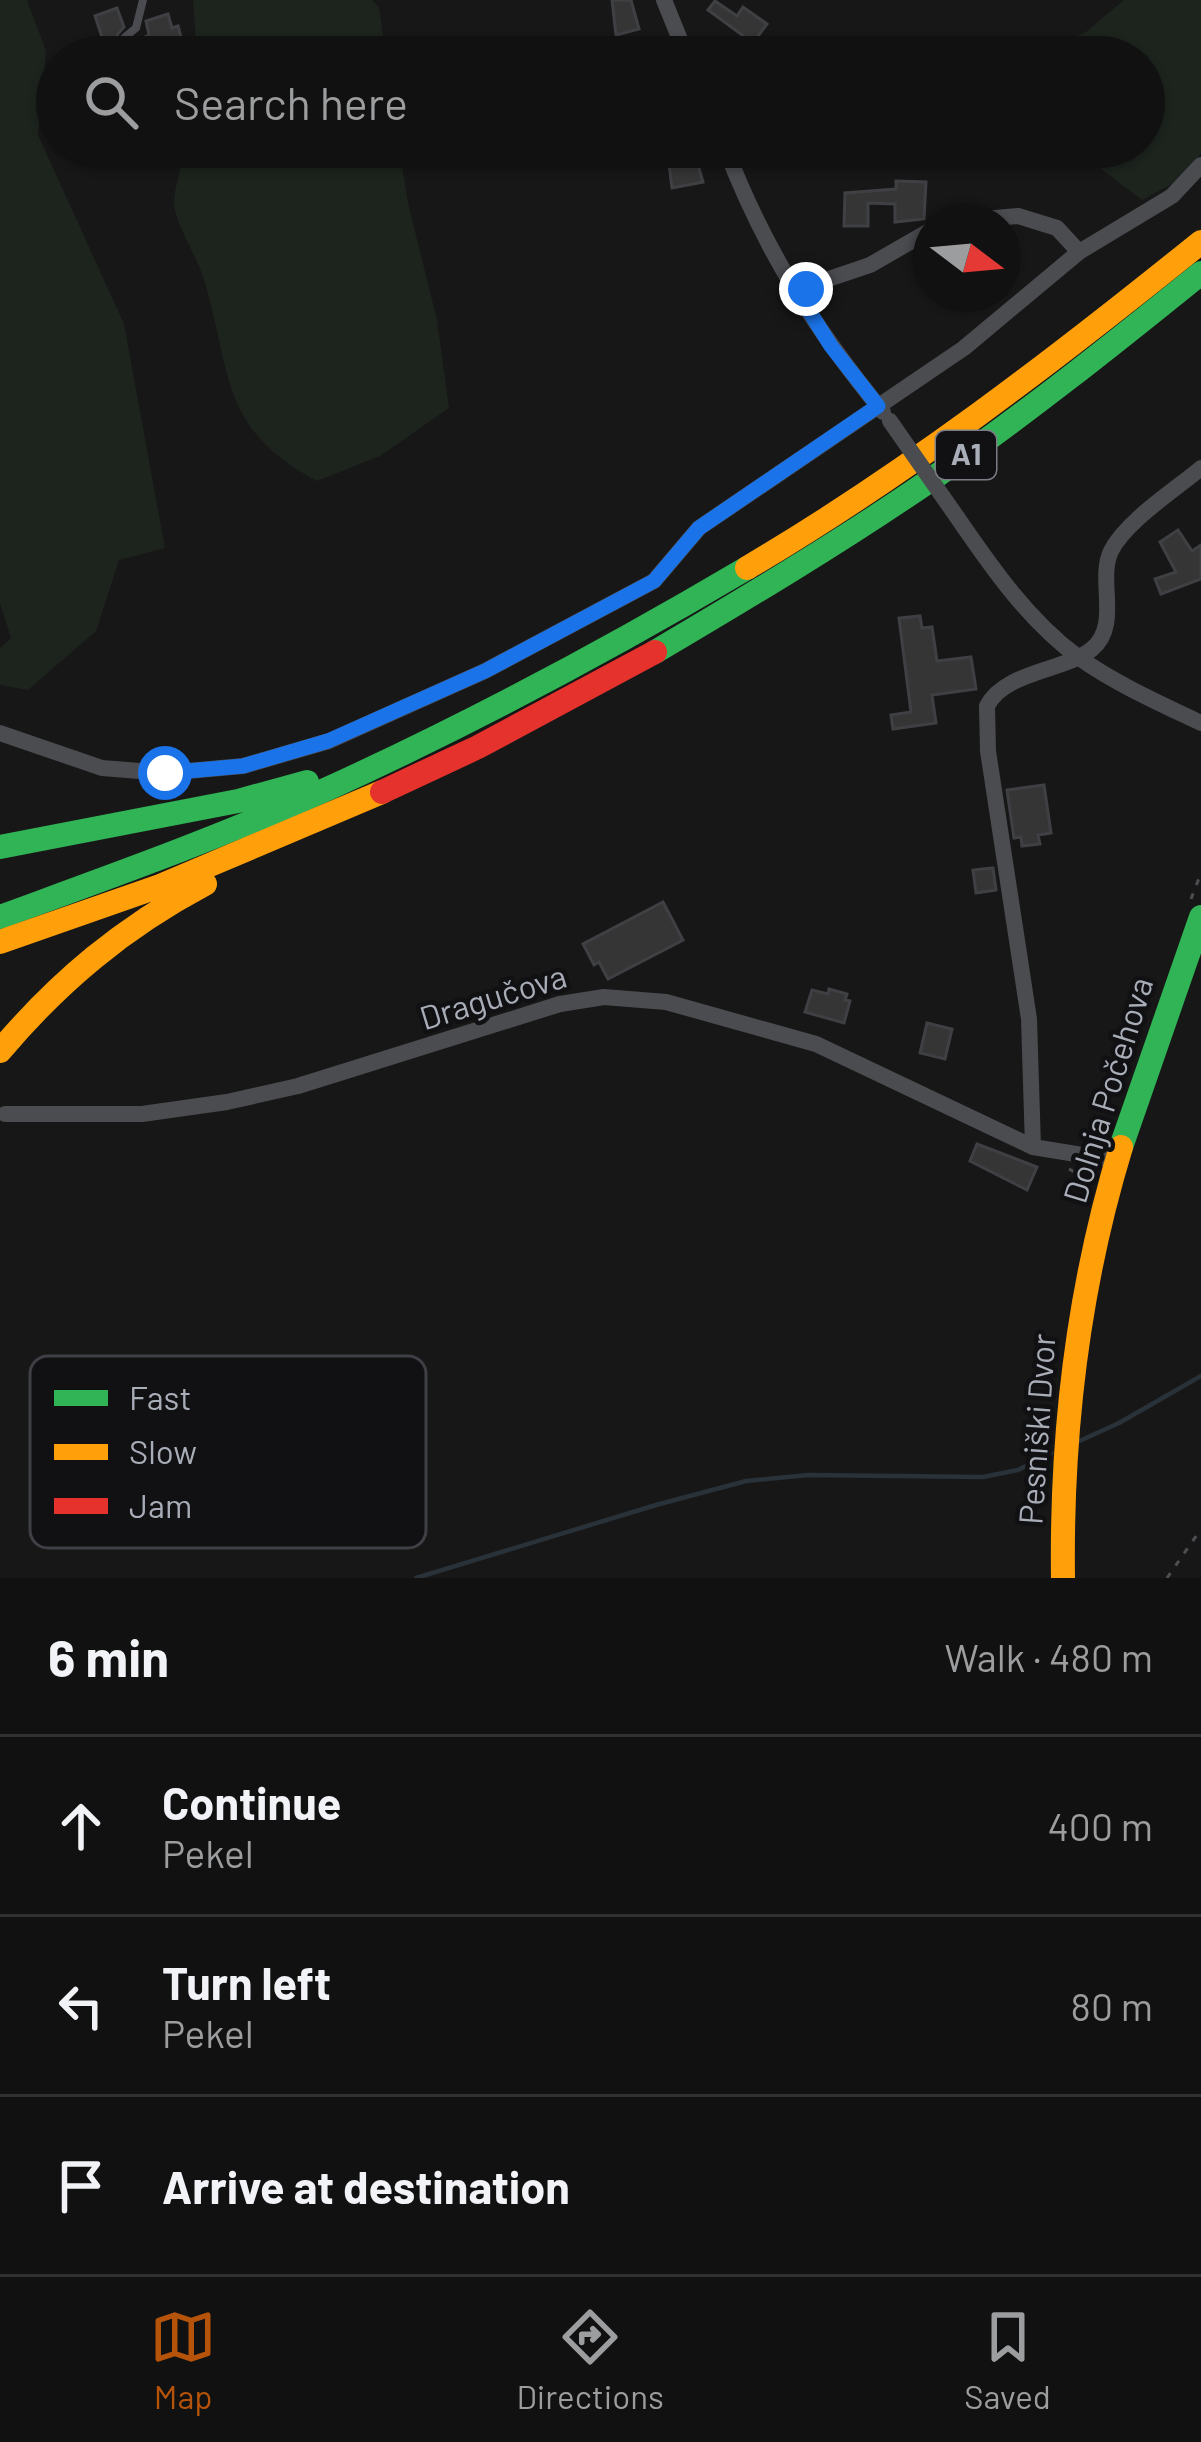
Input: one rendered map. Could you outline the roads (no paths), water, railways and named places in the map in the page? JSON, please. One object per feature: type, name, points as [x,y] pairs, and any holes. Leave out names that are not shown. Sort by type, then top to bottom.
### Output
[{"type":"main road","name":"A1","points":[[0,917],[178,854],[426,744],[611,649],[823,521],[952,435],[1201,242]]},
{"type":"main road","name":"A1","points":[[0,942],[363,802],[621,670],[946,470],[1201,273]]},
{"type":"main road","points":[[0,847],[238,801],[301,784],[396,747],[426,744]]},
{"type":"main road","points":[[0,1052],[85,958],[197,889],[345,821],[363,802]]},
{"type":"main road","name":"Dolnja Počehova","points":[[1086,1286],[1145,1068],[1201,917]]},
{"type":"main road","name":"Pesniški Dvor","points":[[1064,1578],[1062,1451],[1068,1378],[1086,1286]]},
{"type":"street","points":[[664,0],[679,36]]},
{"type":"street","points":[[0,733],[102,767],[165,773],[243,766],[328,741],[485,671],[654,581],[699,528],[884,413],[1079,252],[1172,196],[1201,165]]},
{"type":"street","points":[[733,168],[751,216],[831,346],[1008,590],[1077,656],[1144,697],[1201,723]]},
{"type":"street","points":[[1021,218],[1057,228],[1079,252]]},
{"type":"street","points":[[796,290],[870,265],[913,240]]},
{"type":"street","points":[[1033,1147],[1029,1019],[985,721],[992,697],[1002,689],[1093,649],[1105,631],[1105,572],[1118,540],[1201,468]]},
{"type":"street","name":"Dragučova","points":[[5,1114],[142,1114],[227,1102],[298,1086],[560,1004],[623,998],[709,1013],[815,1044],[1033,1147],[1119,1161]]},
{"type":"lane","points":[[126,36],[136,28],[142,0]]},
{"type":"waterway","points":[[1075,1443],[1201,1376]]},
{"type":"waterway","points":[[416,1578],[746,1481],[808,1475],[983,1477],[1018,1470],[1051,1453]]}]
